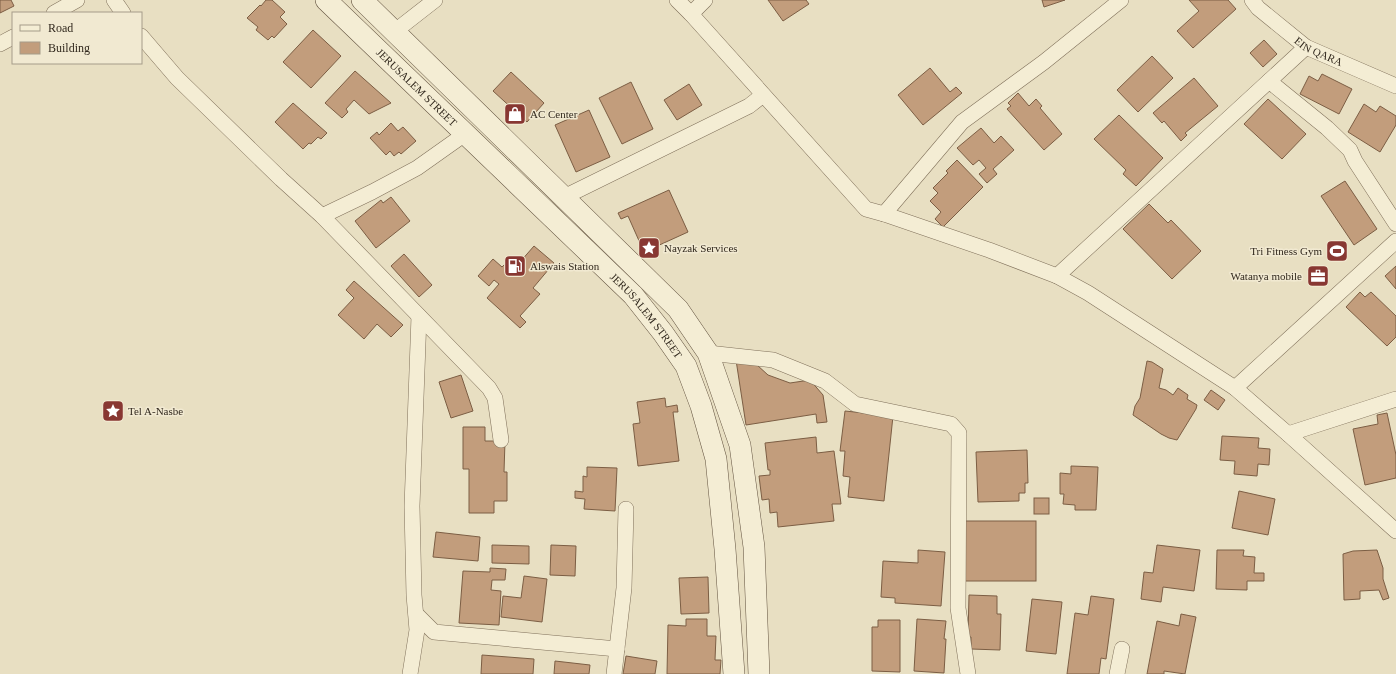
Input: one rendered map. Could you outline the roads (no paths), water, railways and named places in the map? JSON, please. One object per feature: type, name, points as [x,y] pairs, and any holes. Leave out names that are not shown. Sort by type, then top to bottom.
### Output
[{"type":"main road","name":"JERUSALEM STREET","points":[[326,0],[633,295],[663,333],[686,366],[701,406],[716,459],[725,549],[734,674]]},
{"type":"main road","name":"JERUSALEM STREET","points":[[362,0],[562,198],[678,309],[708,353],[740,446],[754,547],[760,674]]},
{"type":"main road","points":[[375,46],[394,32]]},
{"type":"street","points":[[56,12],[77,0]]},
{"type":"street","points":[[114,0],[122,12]]},
{"type":"street","points":[[394,32],[435,0]]},
{"type":"street","points":[[677,0],[866,209],[989,250],[1057,276],[1088,293],[1235,388],[1396,531]]},
{"type":"street","points":[[691,14],[705,0]]},
{"type":"street","points":[[884,214],[962,122],[1044,62],[1121,0]]},
{"type":"street","name":"EIN QARA","points":[[1252,0],[1258,8],[1306,47],[1396,86]]},
{"type":"street","points":[[142,37],[177,78],[281,179],[322,216],[489,388],[495,398],[501,440]]},
{"type":"street","points":[[0,44],[12,38]]},
{"type":"street","points":[[1057,276],[1306,47]]},
{"type":"street","points":[[1269,81],[1327,128],[1350,150],[1355,161],[1396,224]]},
{"type":"street","points":[[562,198],[749,106],[763,95]]},
{"type":"street","points":[[322,216],[417,168],[465,134]]},
{"type":"street","points":[[1235,388],[1396,241]]},
{"type":"street","points":[[410,674],[417,630],[414,595],[412,506],[418,316]]},
{"type":"street","points":[[708,353],[772,360],[825,381],[855,404],[951,424],[959,432],[958,608],[968,674]]},
{"type":"street","points":[[1288,434],[1396,399]]},
{"type":"street","points":[[614,674],[624,588],[626,509]]},
{"type":"street","points":[[416,614],[434,632],[617,649]]},
{"type":"street","points":[[1117,674],[1122,649]]},
{"type":"place","name":"AC Center","points":[[515,114]]},
{"type":"place","name":"Nayzak Services","points":[[649,248]]},
{"type":"place","name":"Tri Fitness Gym","points":[[1337,251]]},
{"type":"place","name":"Alswais Station","points":[[515,266]]},
{"type":"place","name":"Watanya mobile","points":[[1318,276]]},
{"type":"place","name":"Tel A-Nasbe","points":[[113,411]]}]
